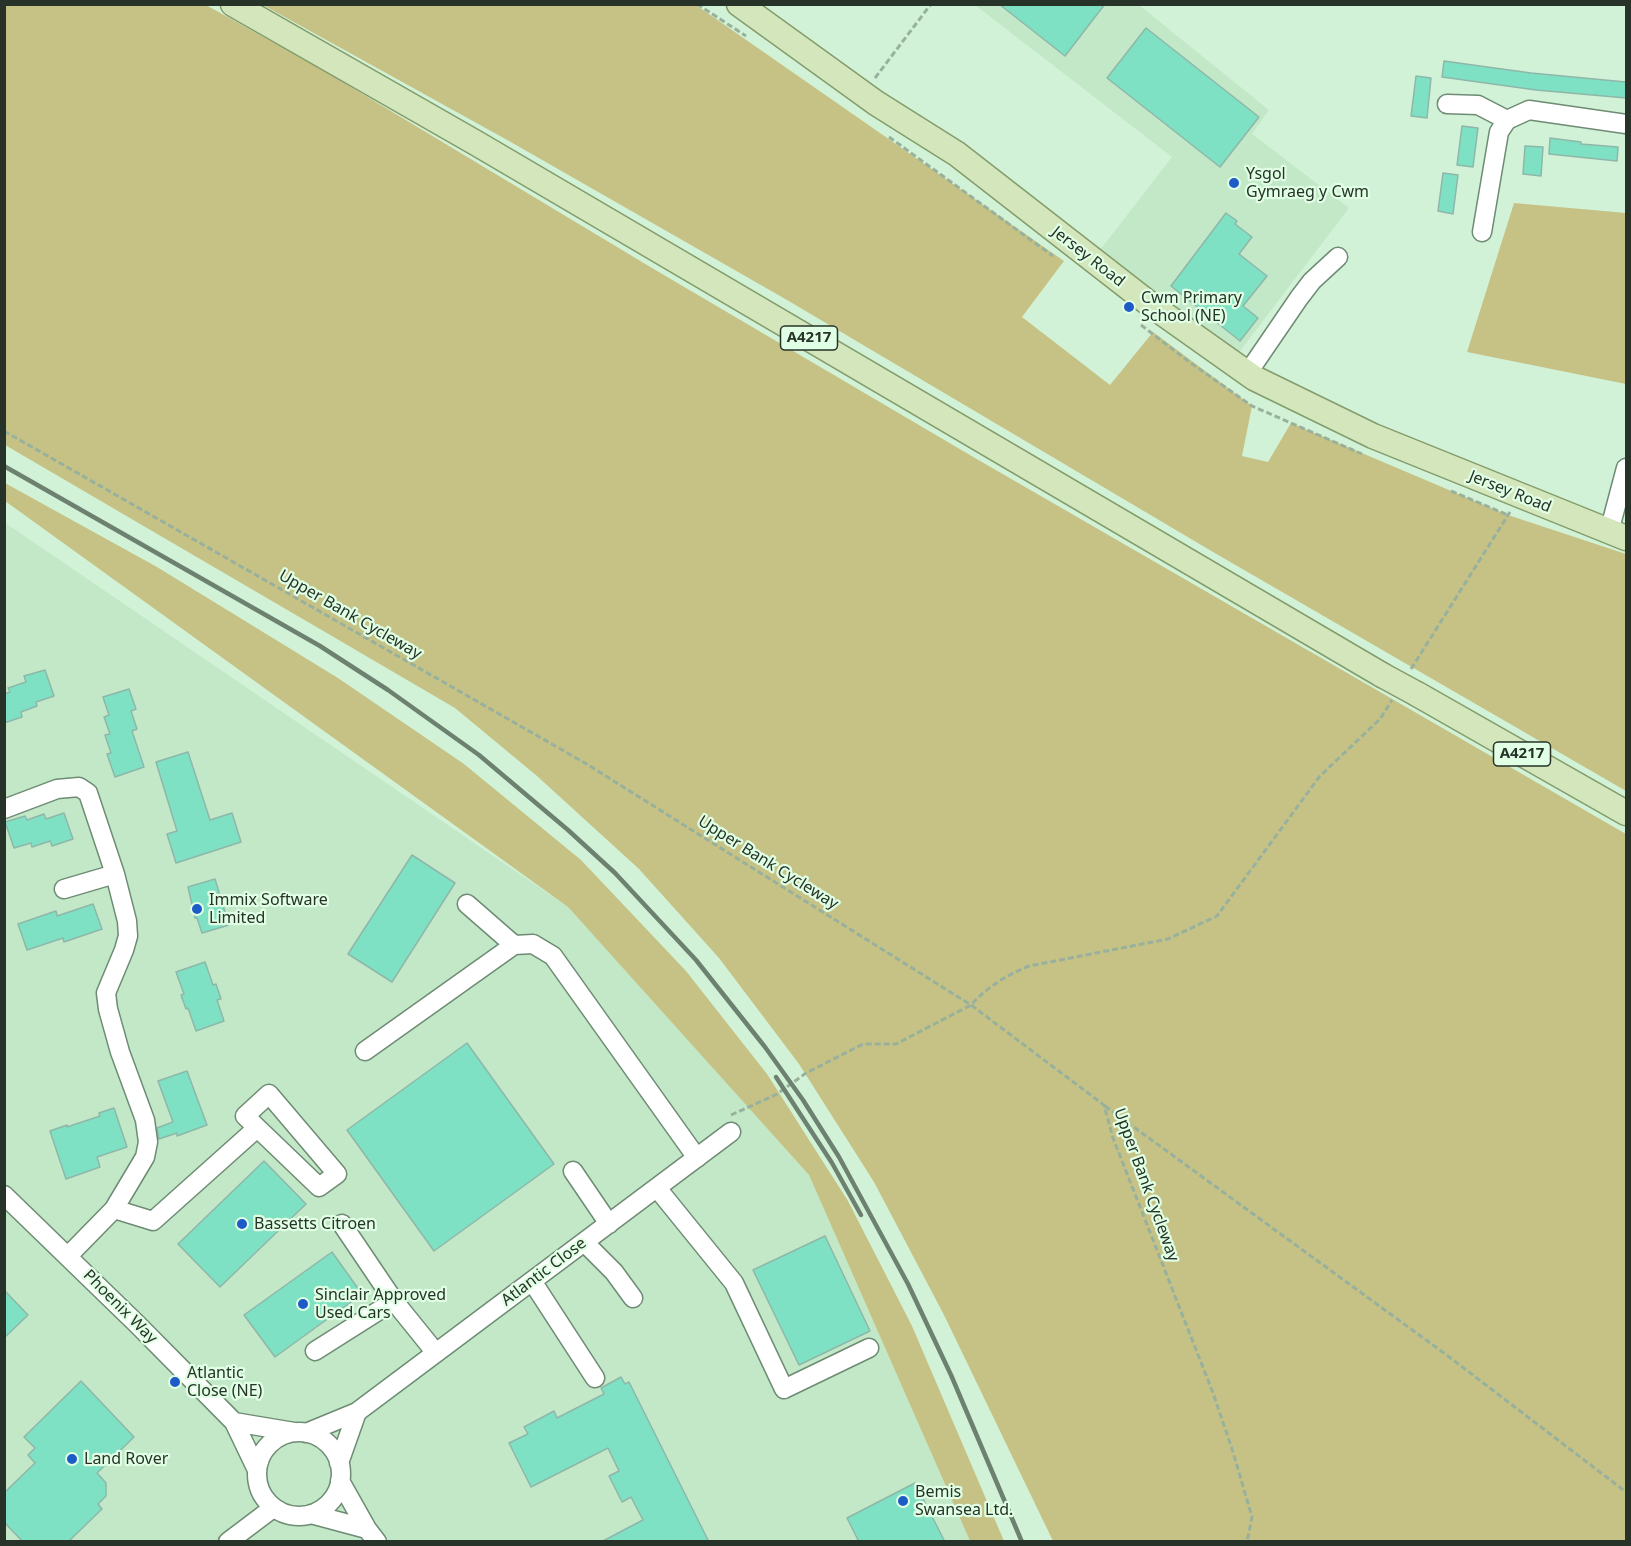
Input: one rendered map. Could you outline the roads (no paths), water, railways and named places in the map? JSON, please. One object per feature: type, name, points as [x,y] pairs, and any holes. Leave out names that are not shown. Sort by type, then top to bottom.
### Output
[{"type":"main road","name":"A4217","points":[[234,4],[476,143],[1382,675],[1626,813]]},
{"type":"main road","name":"Jersey Road","points":[[739,4],[863,94],[957,154],[1151,305],[1247,374],[1373,436],[1618,535]]},
{"type":"street","points":[[1447,104],[1478,105],[1506,120]]},
{"type":"street","points":[[1482,232],[1499,132],[1506,120],[1529,110],[1626,124]]},
{"type":"street","points":[[1247,374],[1312,281],[1338,257]]},
{"type":"street","points":[[1618,535],[1626,468]]},
{"type":"street","points":[[4,809],[57,789],[80,787],[88,793],[115,874],[127,921],[128,936],[124,950],[106,993],[120,1052],[145,1120],[148,1142],[145,1157],[114,1209],[69,1256]]},
{"type":"street","points":[[64,889],[115,874]]},
{"type":"street","points":[[468,904],[514,945]]},
{"type":"street","points":[[365,1050],[514,945],[533,944],[553,956],[698,1158]]},
{"type":"street","points":[[269,1094],[337,1174],[319,1187],[257,1128],[245,1116],[269,1094]]},
{"type":"street","points":[[114,1209],[153,1221],[257,1128]]},
{"type":"street","name":"Atlantic Close","points":[[300,1433],[357,1412],[731,1132]]},
{"type":"street","points":[[573,1171],[609,1224]]},
{"type":"street","points":[[657,1188],[734,1283],[784,1389],[869,1348]]},
{"type":"street","name":"Phoenix Way","points":[[4,1195],[69,1256],[234,1422],[257,1470]]},
{"type":"street","points":[[342,1224],[394,1301],[436,1353]]},
{"type":"street","points":[[584,1242],[614,1272],[633,1298]]},
{"type":"street","points":[[531,1281],[595,1378]]},
{"type":"street","points":[[315,1351],[394,1301]]},
{"type":"street","points":[[339,1463],[357,1412]]},
{"type":"street","points":[[234,1422],[300,1433],[317,1436],[334,1452],[339,1463],[340,1481],[333,1498],[319,1511],[291,1516],[273,1508],[266,1500],[260,1491],[257,1470],[265,1449],[273,1441],[283,1435],[300,1433]]},
{"type":"street","points":[[340,1481],[372,1535]]},
{"type":"street","points":[[228,1542],[273,1508]]},
{"type":"street","points":[[311,1514],[372,1535]]},
{"type":"railway","points":[[4,466],[320,646],[388,690],[479,755],[615,873],[696,960],[765,1047],[803,1100],[839,1157],[908,1284],[951,1375],[1022,1542]]},
{"type":"railway","points":[[776,1077],[832,1163],[861,1215]]},
{"type":"place","name":"Ysgol Gymraeg y Cwm","points":[[1234,183]]},
{"type":"place","name":"Cwm Primary School (NE)","points":[[1129,307]]},
{"type":"place","name":"Immix Software Limited","points":[[197,909]]},
{"type":"place","name":"Bassetts Citroen","points":[[242,1224]]},
{"type":"place","name":"Sinclair Approved Used Cars","points":[[303,1304]]},
{"type":"place","name":"Atlantic Close (NE)","points":[[175,1382]]},
{"type":"place","name":"Land Rover","points":[[72,1459]]},
{"type":"place","name":"Bemis Swansea Ltd.","points":[[903,1501]]}]
